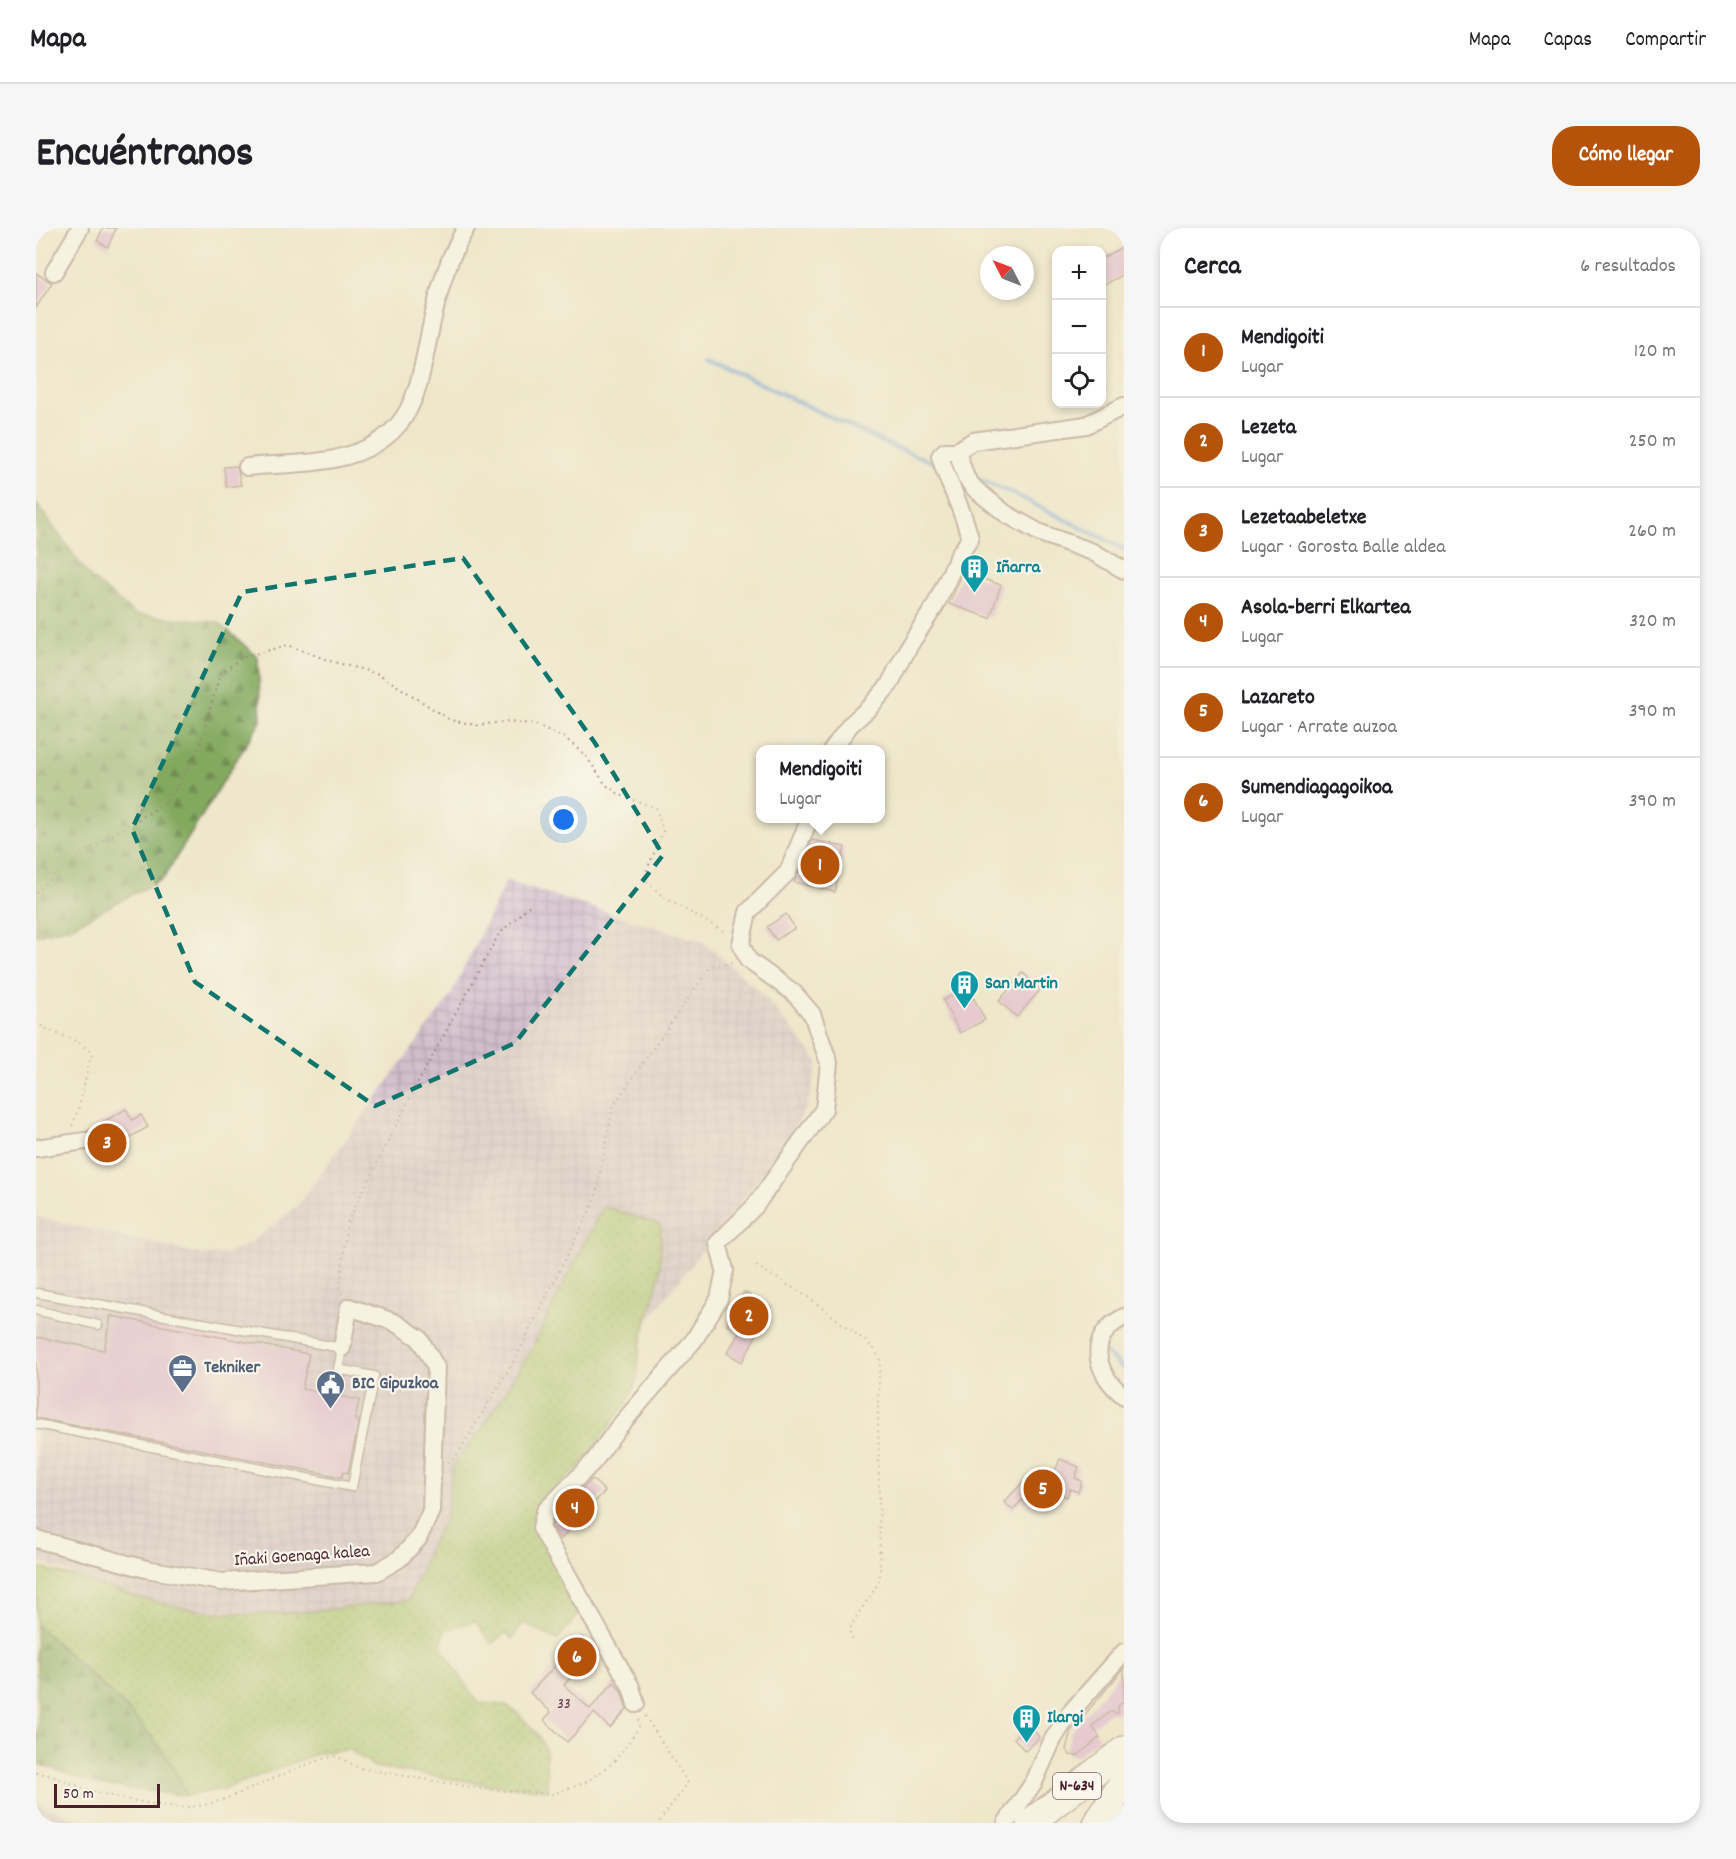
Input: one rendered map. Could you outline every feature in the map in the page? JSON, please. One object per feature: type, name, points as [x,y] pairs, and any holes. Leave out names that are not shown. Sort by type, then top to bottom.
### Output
[{"type":"highway","name":"N-634","points":[[1030,1823],[1124,1750]]},
{"type":"highway","points":[[1098,1823],[1124,1782]]},
{"type":"highway","points":[[1111,1823],[1124,1808]]},
{"type":"street","points":[[54,272],[80,228]]},
{"type":"street","points":[[247,467],[334,459],[376,445],[400,423],[407,414],[419,387],[436,304],[466,228]]},
{"type":"street","points":[[836,745],[850,725],[889,685],[909,646],[935,606],[959,555],[970,539],[966,519],[941,462],[945,451],[957,451],[973,441],[1086,425],[1124,406]]},
{"type":"street","points":[[957,451],[966,478],[975,489],[1006,514],[1040,533],[1093,552],[1124,570]]},
{"type":"street","points":[[636,1704],[631,1687],[541,1528],[545,1511],[594,1461],[617,1429],[694,1340],[719,1299],[724,1270],[718,1243],[755,1206],[824,1109],[829,1063],[812,1014],[794,993],[748,960],[741,944],[748,912],[788,872],[808,823]]},
{"type":"street","points":[[36,1148],[76,1142]]},
{"type":"street","points":[[342,1348],[349,1307]]},
{"type":"street","name":"Iñaki Goenaga kalea","points":[[36,1539],[146,1569],[222,1582],[377,1572],[399,1559],[418,1539],[431,1510],[436,1367],[419,1338],[394,1322],[349,1307]]},
{"type":"street","points":[[1124,1317],[1106,1331],[1098,1346],[1098,1359],[1108,1380],[1124,1396]]},
{"type":"street","points":[[1006,1823],[1034,1782],[1053,1739],[1070,1713],[1124,1652]]},
{"type":"lane","points":[[36,1424],[352,1487],[374,1376],[338,1368],[342,1348],[37,1293]]},
{"type":"lane","points":[[36,1310],[98,1325]]},
{"type":"path","points":[[36,893],[53,876],[89,849],[167,802],[198,751],[220,674],[241,658],[288,645],[330,661],[379,674],[450,720],[477,725],[504,722],[534,724],[565,738],[586,756],[606,785],[621,795],[656,808],[663,831],[647,870],[646,880],[663,897],[722,932],[742,936]]},
{"type":"path","points":[[349,1307],[340,1287],[347,1223],[413,1092],[499,934],[531,904]]},
{"type":"path","points":[[432,1480],[459,1452],[515,1359],[595,1200],[613,1106],[711,967],[748,960]]},
{"type":"path","points":[[36,1022],[49,1033],[84,1044],[92,1054],[82,1086],[79,1112],[68,1134],[76,1142]]},
{"type":"path","points":[[756,1266],[805,1295],[838,1320],[873,1347],[880,1360],[878,1401],[880,1579],[871,1599],[856,1615],[849,1631],[854,1642]]},
{"type":"path","points":[[36,1773],[90,1790],[140,1802],[181,1807],[211,1803],[293,1768],[337,1756],[359,1768],[483,1789],[552,1794],[585,1783],[614,1762],[639,1726],[636,1704]]},
{"type":"path","points":[[636,1704],[688,1783],[658,1823]]},
{"type":"highlighted area","points":[[463,558],[595,743],[663,855],[515,1043],[375,1106],[195,982],[132,829],[242,592]]},
{"type":"shaded area","points":[[506,881],[704,942],[766,998],[819,1062],[806,1108],[781,1150],[549,1447],[409,1600],[282,1614],[200,1610],[110,1591],[36,1559],[36,1217],[204,1255],[227,1254],[250,1243],[297,1206],[450,997]]},
{"type":"shaded area","points":[[36,1803],[88,1823],[36,1823]]},
{"type":"green space","points":[[36,503],[90,577],[135,614],[218,622],[258,657],[261,720],[163,879],[70,927],[36,935]]},
{"type":"green space","points":[[603,1206],[661,1225],[660,1274],[640,1346],[637,1379],[628,1401],[586,1459],[539,1505],[534,1521],[564,1577],[579,1614],[557,1640],[523,1623],[512,1639],[506,1632],[492,1644],[475,1621],[445,1630],[441,1647],[478,1703],[504,1705],[518,1713],[539,1736],[546,1752],[547,1790],[491,1785],[375,1767],[350,1750],[321,1752],[227,1788],[187,1796],[176,1772],[142,1725],[100,1682],[36,1625],[36,1566],[157,1602],[225,1613],[304,1612],[409,1600],[431,1543],[445,1520],[453,1465],[484,1426],[530,1352]]},
{"type":"green space","points":[[36,1625],[100,1682],[142,1725],[176,1772],[187,1796],[99,1785],[36,1763],[38,1726]]},
{"type":"building","points":[[103,228],[116,228],[108,247],[97,241]]},
{"type":"building","points":[[1124,246],[1124,274],[1106,284],[1106,256]]},
{"type":"building","points":[[36,273],[52,283],[36,308]]},
{"type":"building","points":[[237,466],[241,485],[226,487],[224,467]]},
{"type":"building","name":"Iñarra","points":[[963,572],[1001,585],[990,618],[949,604]]},
{"type":"building","points":[[812,840],[845,847],[835,892],[794,882]]},
{"type":"building","points":[[786,914],[795,928],[776,940],[767,927]]},
{"type":"building","points":[[1023,973],[1041,989],[1017,1017],[999,1001]]},
{"type":"building","name":"San Martin","points":[[968,987],[985,1020],[960,1033],[943,1000]]},
{"type":"building","points":[[126,1109],[132,1120],[141,1115],[148,1127],[101,1154],[94,1135],[87,1131]]},
{"type":"building","points":[[744,1292],[771,1307],[742,1362],[727,1353],[740,1332],[727,1325]]},
{"type":"building","name":"Tekniker","points":[[111,1316],[309,1354],[302,1389],[359,1400],[355,1420],[359,1421],[348,1473],[343,1472],[342,1477],[36,1418],[36,1337],[104,1350]]},
{"type":"building","points":[[1060,1459],[1079,1467],[1075,1478],[1082,1481],[1078,1492],[1070,1489],[1067,1497],[1053,1491],[1046,1509],[1022,1500],[1013,1510],[1004,1502],[1028,1477],[1036,1480],[1040,1469],[1054,1474]]},
{"type":"building","points":[[592,1479],[605,1491],[561,1539],[552,1526],[555,1516]]},
{"type":"building","points":[[582,1637],[596,1649],[564,1685],[590,1709],[614,1682],[621,1691],[627,1709],[610,1728],[594,1713],[567,1742],[544,1720],[551,1712],[530,1693]]},
{"type":"building","points":[[1124,1668],[1124,1701],[1118,1706],[1118,1713],[1110,1712],[1092,1726],[1100,1737],[1077,1756],[1070,1755],[1066,1749],[1071,1731]]},
{"type":"building","name":"Ilargi","points":[[1029,1725],[1040,1738],[1025,1751],[1014,1738]]},
{"type":"waterway","points":[[709,359],[887,444],[938,464]]},
{"type":"waterway","points":[[979,480],[1014,494],[1124,549]]},
{"type":"waterway","points":[[1105,1353],[1124,1369]]},
{"type":"place","name":"Iñarra","points":[[975,594]]},
{"type":"place","name":"Mendigoiti","points":[[820,865]]},
{"type":"place","name":"San Martin","points":[[964,1010]]},
{"type":"place","name":"Lezetaabeletxe","points":[[107,1143]]},
{"type":"place","name":"Lezeta","points":[[749,1316]]},
{"type":"place","name":"Tekniker","points":[[183,1394]]},
{"type":"place","name":"BIC Gipuzkoa","points":[[331,1410]]},
{"type":"place","name":"Lazareto","points":[[1043,1489]]},
{"type":"place","name":"Asola-berri Elkartea","points":[[575,1508]]},
{"type":"place","name":"Sumendiagagoikoa","points":[[577,1657]]},
{"type":"place","name":"Ilargi","points":[[1026,1744]]}]
